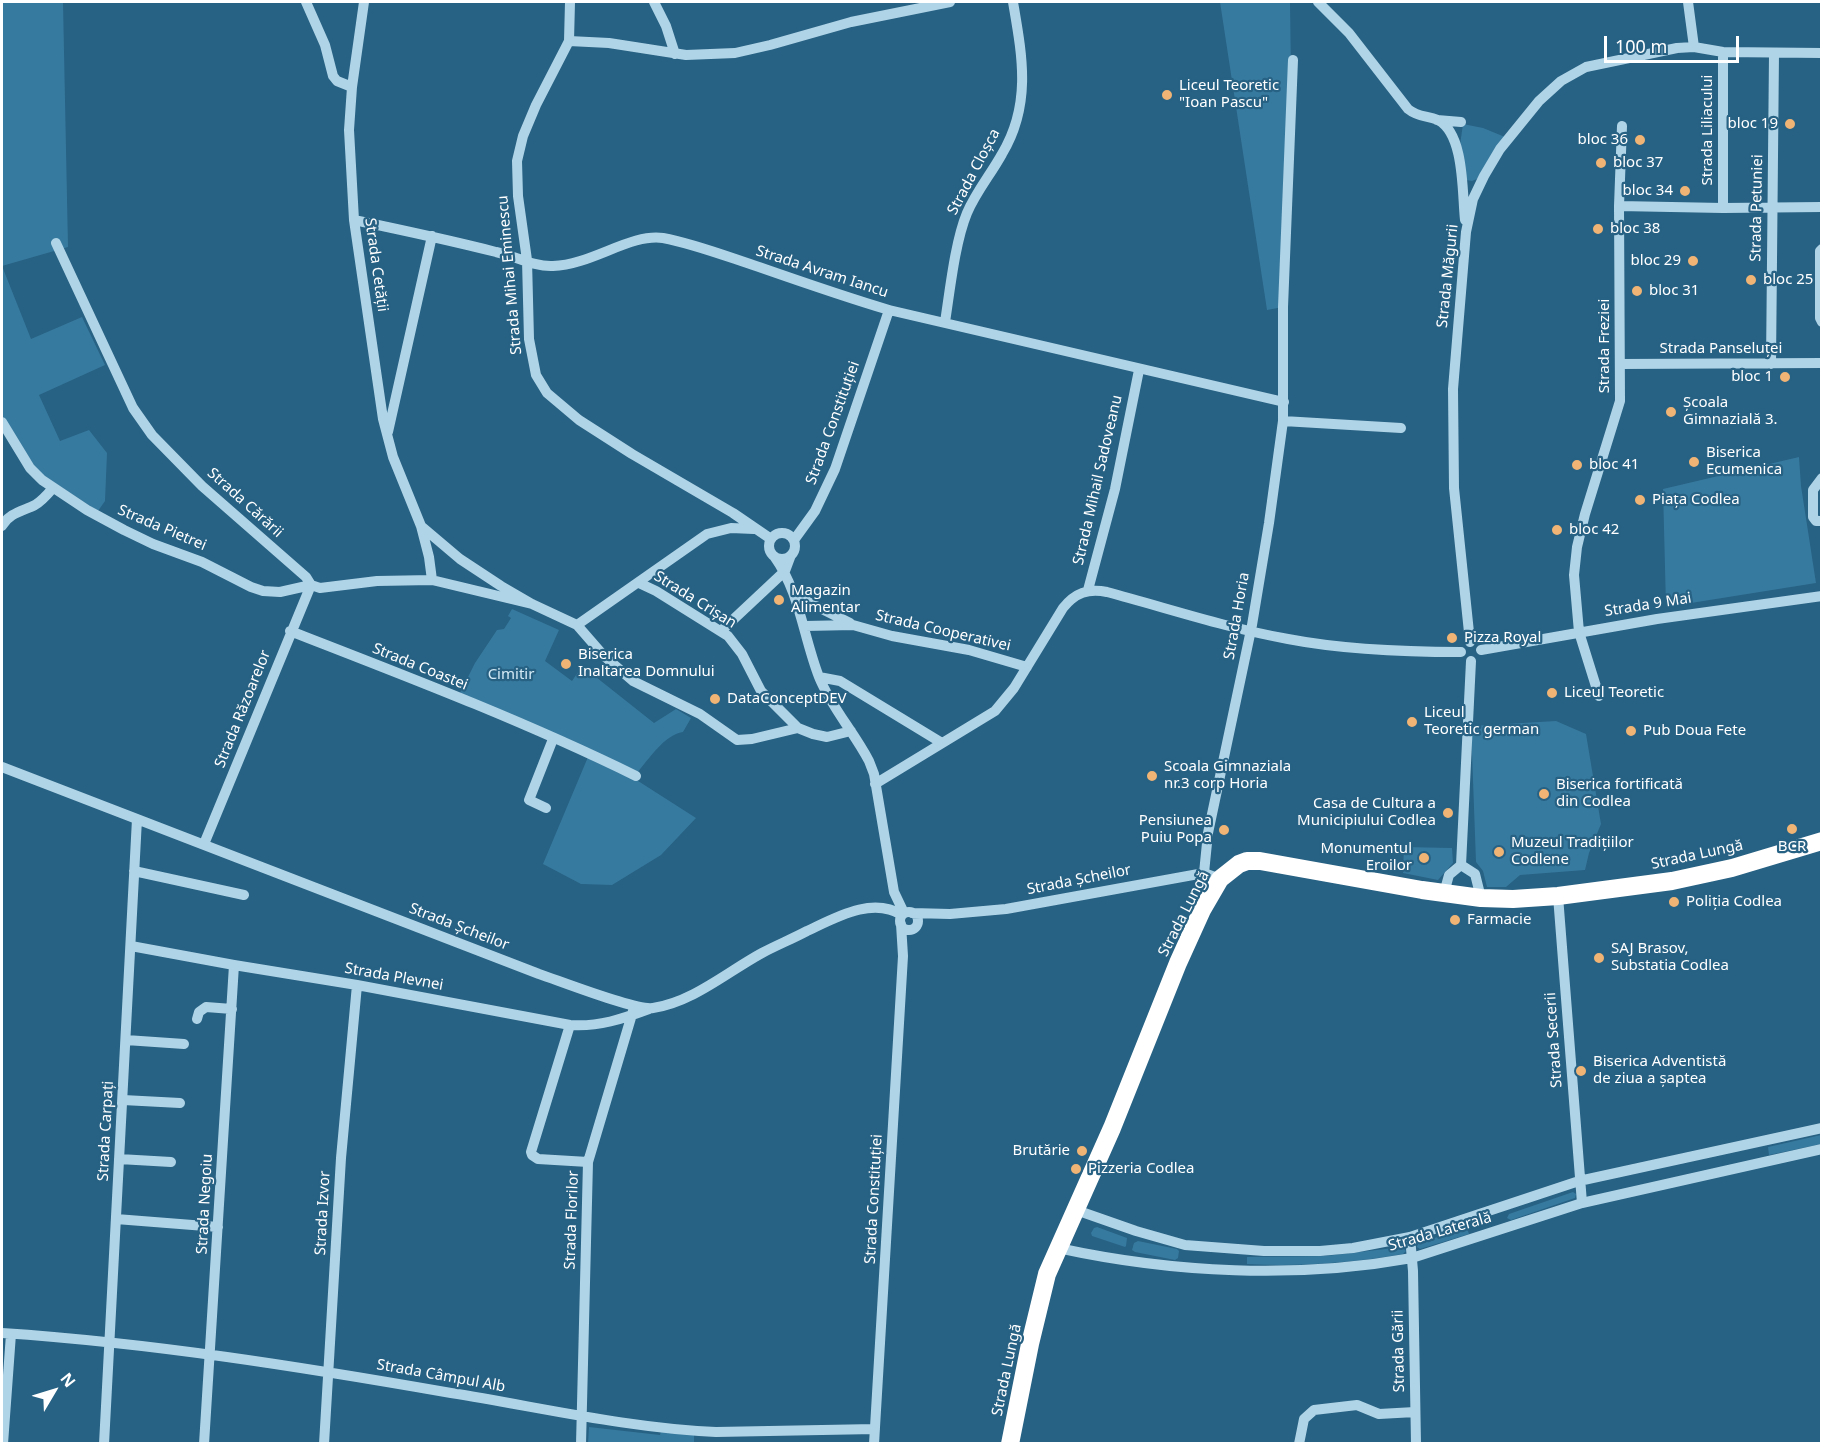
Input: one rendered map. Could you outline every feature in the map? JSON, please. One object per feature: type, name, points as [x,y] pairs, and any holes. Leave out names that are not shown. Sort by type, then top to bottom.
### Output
[{"type":"highway","name":"Strada Lungă","points":[[1010,1443],[1040,1297],[1058,1248],[1202,910],[1212,876],[1247,861],[1260,861],[1481,898],[1558,896],[1682,879],[1732,868],[1821,841]]},
{"type":"street","points":[[306,2],[326,45],[333,76],[337,81],[352,87]]},
{"type":"street","name":"Strada Cetății","points":[[363,2],[352,87],[349,153],[354,220],[387,436],[393,457],[421,526],[432,580]]},
{"type":"street","name":"Strada Mihai Eminescu","points":[[570,2],[569,41],[536,105],[523,136],[517,161],[532,363],[540,384],[547,393],[599,434],[734,513],[771,539]]},
{"type":"street","points":[[654,2],[666,26],[675,54]]},
{"type":"street","points":[[569,41],[609,43],[675,54],[713,54],[752,50],[835,26],[943,2]]},
{"type":"street","name":"Strada Cloșca","points":[[945,322],[966,214],[1003,153],[1018,116],[1023,77],[1013,2]]},
{"type":"street","points":[[1317,2],[1349,33],[1408,109],[1420,117],[1461,122]]},
{"type":"street","points":[[1688,2],[1694,47]]},
{"type":"street","name":"Strada Măgurii","points":[[1470,642],[1454,488],[1452,429],[1456,338],[1466,232],[1477,189],[1491,163],[1539,101],[1561,81],[1596,64],[1677,48],[1694,47],[1723,52],[1821,53]]},
{"type":"street","name":"Strada Liliacului","points":[[1723,52],[1723,208]]},
{"type":"street","name":"Strada Petuniei","points":[[1771,364],[1774,53]]},
{"type":"street","name":"Strada Horia","points":[[1212,876],[1209,833],[1251,631],[1283,421],[1283,307],[1293,60]]},
{"type":"street","points":[[1437,120],[1450,134],[1458,151],[1466,232]]},
{"type":"street","name":"Strada Freziei","points":[[1599,696],[1579,632],[1575,562],[1586,514],[1620,400],[1619,206],[1622,126]]},
{"type":"street","name":"Strada Liliacului","points":[[1619,206],[1821,207]]},
{"type":"street","name":"Strada Avram Iancu","points":[[354,220],[432,236],[540,265],[568,265],[646,238],[664,238],[889,310],[1138,370],[1284,402]]},
{"type":"street","points":[[387,436],[432,236]]},
{"type":"street","name":"Strada Cărării","points":[[56,243],[132,408],[141,422],[202,486],[306,577],[310,585]]},
{"type":"street","points":[[1821,249],[1821,322]]},
{"type":"street","name":"Strada Constituției","points":[[794,540],[814,512],[835,469],[889,310]]},
{"type":"street","name":"Strada Panseluței","points":[[1620,363],[1821,363]]},
{"type":"street","name":"Strada Mihail Sadoveanu","points":[[1088,590],[1114,489],[1138,370]]},
{"type":"street","points":[[1283,421],[1401,428]]},
{"type":"street","name":"Strada Pietrei","points":[[2,422],[30,468],[42,480],[138,538],[202,561],[250,587],[280,592],[310,585]]},
{"type":"street","points":[[1821,478],[1813,490],[1813,518],[1821,521]]},
{"type":"street","points":[[2,526],[9,517],[41,501],[53,488]]},
{"type":"street","name":"Strada Cetății","points":[[421,526],[476,570],[532,604],[577,625],[603,656],[633,681],[700,714],[737,740],[752,739],[798,728]]},
{"type":"street","points":[[577,625],[639,583],[700,537],[714,531],[731,528],[756,529]]},
{"type":"street","points":[[721,631],[785,571],[795,548],[794,540],[788,534],[781,533],[771,539],[769,546],[774,556],[781,558],[791,555]]},
{"type":"street","name":"Strada Constituției","points":[[774,556],[785,571],[794,595],[819,677],[869,760],[894,892],[904,916],[874,1443]]},
{"type":"street","points":[[310,585],[320,588],[377,581],[432,580],[532,604]]},
{"type":"street","name":"Strada Crișan","points":[[639,583],[721,631],[742,654],[761,692],[798,728]]},
{"type":"street","name":"Strada Răzoarelor","points":[[204,844],[310,585]]},
{"type":"street","points":[[875,784],[995,711],[1009,695],[1067,603],[1088,590],[1107,592],[1291,640],[1359,648],[1461,652]]},
{"type":"street","name":"Strada Cooperativei","points":[[794,595],[853,625],[892,636],[969,650],[1027,667]]},
{"type":"street","name":"Strada 9 Mai","points":[[1481,650],[1703,612],[1821,596]]},
{"type":"street","name":"Strada Cooperativei","points":[[805,626],[853,625]]},
{"type":"street","name":"Strada Coastei","points":[[290,632],[378,665],[553,738],[636,776]]},
{"type":"street","points":[[1470,642],[1476,643],[1481,650],[1479,658],[1471,661],[1465,659],[1461,652],[1465,644],[1470,642]]},
{"type":"street","points":[[1444,892],[1449,875],[1461,865],[1471,661]]},
{"type":"street","points":[[819,677],[840,681],[942,743]]},
{"type":"street","points":[[798,728],[827,737],[851,731]]},
{"type":"street","points":[[546,808],[530,800],[553,738]]},
{"type":"street","name":"Strada Șcheilor","points":[[2,766],[634,1010]]},
{"type":"street","name":"Strada Carpați","points":[[104,1443],[137,819]]},
{"type":"street","points":[[1461,865],[1475,874],[1479,882],[1481,898]]},
{"type":"street","points":[[134,871],[244,895]]},
{"type":"street","name":"Strada Șcheilor","points":[[650,1009],[682,999],[762,953],[833,918],[854,911],[883,908],[904,916],[942,914],[1032,904],[1212,876]]},
{"type":"street","name":"Strada Secerii","points":[[1558,896],[1582,1203]]},
{"type":"street","name":"Strada Șcheilor","points":[[914,927],[942,914]]},
{"type":"street","points":[[904,916],[917,918],[914,927],[904,928],[904,916]]},
{"type":"street","name":"Strada Constituției","points":[[903,956],[914,927]]},
{"type":"street","name":"Strada Plevnei","points":[[131,946],[584,1026],[607,1024],[634,1010],[650,1009]]},
{"type":"street","name":"Strada Negoiu","points":[[204,1443],[234,965]]},
{"type":"street","name":"Strada Izvor","points":[[324,1443],[341,1158],[357,985]]},
{"type":"street","points":[[197,1019],[199,1012],[206,1007],[232,1009]]},
{"type":"street","name":"Strada Florilor","points":[[581,1443],[588,1162],[634,1010]]},
{"type":"street","points":[[570,1024],[531,1152],[538,1159],[588,1162]]},
{"type":"street","points":[[126,1040],[184,1044]]},
{"type":"street","points":[[123,1100],[180,1103]]},
{"type":"street","name":"Strada Laterală","points":[[1076,1210],[1185,1245],[1320,1251],[1362,1247],[1410,1237],[1580,1181],[1821,1128]]},
{"type":"street","name":"Strada Laterală","points":[[1058,1248],[1111,1259],[1237,1270],[1321,1270],[1356,1267],[1412,1258],[1582,1203],[1821,1149]]},
{"type":"street","points":[[119,1159],[171,1162]]},
{"type":"street","points":[[116,1219],[218,1227]]},
{"type":"street","name":"Strada Gării","points":[[1410,1237],[1416,1443]]},
{"type":"street","points":[[1182,1266],[1185,1245]]},
{"type":"street","points":[[1237,1249],[1237,1270]]},
{"type":"street","points":[[3,1443],[6,1333]]},
{"type":"street","name":"Strada Câmpul Alb","points":[[6,1333],[109,1343],[328,1372],[690,1431],[875,1429]]},
{"type":"street","points":[[1299,1443],[1304,1419],[1314,1410],[1357,1405],[1379,1414],[1415,1412]]},
{"type":"green space","points":[[2,2],[63,2],[68,247],[2,266]]},
{"type":"green space","points":[[1220,2],[1290,2],[1291,74],[1283,307],[1267,310]]},
{"type":"green space","points":[[1463,124],[1483,128],[1505,137],[1477,179],[1472,181],[1466,180],[1460,145]]},
{"type":"green space","points":[[2,266],[31,339],[82,317],[105,365],[39,395],[60,441],[89,430],[107,453],[105,501],[98,511],[35,470],[2,415]]},
{"type":"green space","points":[[1799,457],[1801,486],[1816,583],[1666,607],[1663,489]]},
{"type":"green space","name":"Cimitir","points":[[512,609],[559,630],[545,661],[572,681],[582,666],[654,723],[676,709],[691,718],[683,732],[663,743],[637,773],[459,695],[475,663],[497,630],[504,629],[511,618],[508,616]]},
{"type":"green space","points":[[1556,721],[1586,734],[1601,824],[1589,853],[1585,870],[1520,875],[1506,887],[1487,887],[1483,871],[1476,862],[1471,726]]},
{"type":"green space","points":[[588,757],[635,779],[696,818],[661,855],[612,885],[581,884],[543,864]]},
{"type":"green space","points":[[1404,847],[1452,848],[1453,863],[1438,880],[1403,873]]},
{"type":"green space","points":[[1821,1135],[1821,1144],[1769,1155],[1768,1147]]},
{"type":"green space","points":[[1573,1192],[1576,1194],[1575,1198],[1511,1220],[1507,1218],[1509,1214]]},
{"type":"green space","points":[[1097,1227],[1127,1238],[1126,1246],[1092,1236],[1091,1233]]},
{"type":"green space","points":[[1467,1228],[1469,1234],[1420,1249],[1417,1247],[1418,1243]]},
{"type":"green space","points":[[1138,1241],[1177,1249],[1178,1258],[1175,1260],[1135,1252],[1132,1250],[1134,1243]]},
{"type":"green space","points":[[1402,1247],[1406,1251],[1403,1254],[1364,1260],[1306,1265],[1247,1264],[1247,1257],[1326,1256]]},
{"type":"green space","points":[[589,1427],[660,1435],[661,1431],[694,1435],[694,1443],[588,1444]]},
{"type":"place","name":"Liceul Teoretic \"Ioan Pascu\"","points":[[1167,95]]},
{"type":"place","name":"bloc 19","points":[[1790,124]]},
{"type":"place","name":"bloc 36","points":[[1640,140]]},
{"type":"place","name":"bloc 37","points":[[1601,163]]},
{"type":"place","name":"bloc 34","points":[[1685,191]]},
{"type":"place","name":"bloc 38","points":[[1598,229]]},
{"type":"place","name":"bloc 29","points":[[1693,261]]},
{"type":"place","name":"bloc 25","points":[[1751,280]]},
{"type":"place","name":"bloc 31","points":[[1637,291]]},
{"type":"place","name":"bloc 1","points":[[1785,377]]},
{"type":"place","name":"Școala Gimnazială 3.","points":[[1671,412]]},
{"type":"place","name":"Biserica Ecumenica","points":[[1694,462]]},
{"type":"place","name":"bloc 41","points":[[1577,465]]},
{"type":"place","name":"Piața Codlea","points":[[1640,500]]},
{"type":"place","name":"bloc 42","points":[[1557,530]]},
{"type":"place","name":"Magazin Alimentar","points":[[779,600]]},
{"type":"place","name":"Pizza Royal","points":[[1452,638]]},
{"type":"place","name":"Biserica Inaltarea Domnului","points":[[566,664]]},
{"type":"place","name":"Liceul Teoretic","points":[[1552,693]]},
{"type":"place","name":"DataConceptDEV","points":[[715,699]]},
{"type":"place","name":"Liceul Teoretic german","points":[[1412,722]]},
{"type":"place","name":"Pub Doua Fete","points":[[1631,731]]},
{"type":"place","name":"Scoala Gimnaziala nr.3 corp Horia","points":[[1152,776]]},
{"type":"place","name":"Biserica fortificată din Codlea","points":[[1544,794]]},
{"type":"place","name":"Casa de Cultura a Municipiului Codlea","points":[[1448,813]]},
{"type":"place","name":"BCR","points":[[1792,829]]},
{"type":"place","name":"Pensiunea Puiu Popa","points":[[1224,830]]},
{"type":"place","name":"Muzeul Tradițiilor Codlene","points":[[1499,852]]},
{"type":"place","name":"Monumentul Eroilor","points":[[1424,858]]},
{"type":"place","name":"Poliția Codlea","points":[[1674,902]]},
{"type":"place","name":"Farmacie","points":[[1455,920]]},
{"type":"place","name":"SAJ Brasov, Substatia Codlea","points":[[1599,958]]},
{"type":"place","name":"Biserica Adventistă de ziua a șaptea","points":[[1581,1071]]},
{"type":"place","name":"Brutărie","points":[[1082,1151]]},
{"type":"place","name":"Pizzeria Codlea","points":[[1076,1169]]}]
